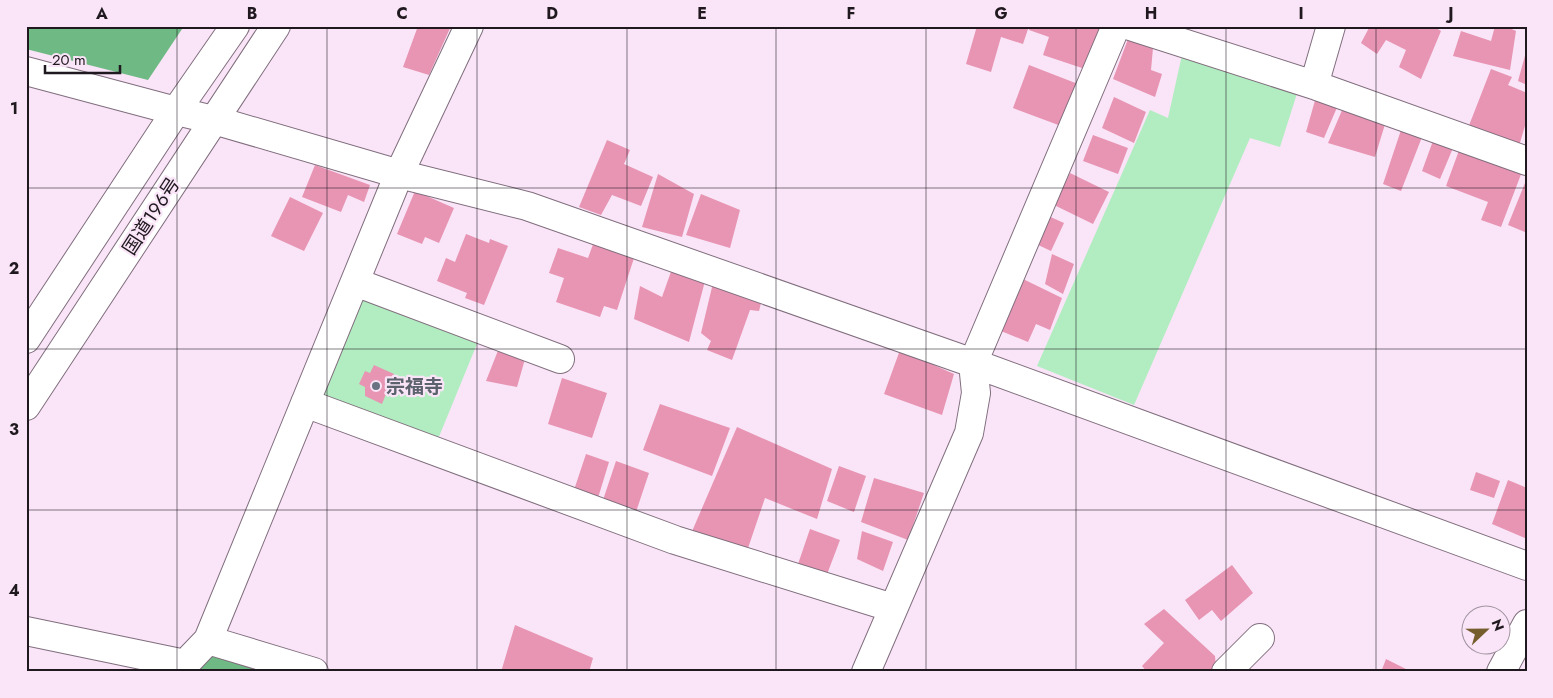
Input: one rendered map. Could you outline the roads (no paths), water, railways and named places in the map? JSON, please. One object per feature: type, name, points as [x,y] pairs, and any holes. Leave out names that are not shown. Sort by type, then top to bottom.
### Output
[{"type":"main road","name":"国道196号","points":[[26,338],[176,111],[235,26]]},
{"type":"main road","name":"国道196号","points":[[26,406],[276,26]]},
{"type":"main road","points":[[26,631],[184,668],[208,640],[399,174],[469,26]]},
{"type":"main road","points":[[866,672],[969,433],[976,393],[973,363],[1116,26]]},
{"type":"main road","points":[[1130,26],[1314,85],[1527,161]]},
{"type":"main road","points":[[1314,85],[1331,26]]},
{"type":"main road","points":[[26,71],[214,120],[399,174],[527,206],[973,363],[1527,566]]},
{"type":"main road","points":[[355,282],[560,359]]},
{"type":"main road","points":[[305,403],[675,540],[893,608]]},
{"type":"main road","points":[[1501,672],[1527,624]]},
{"type":"main road","points":[[1226,672],[1260,638]]},
{"type":"main road","points":[[208,640],[314,672]]},
{"type":"place","name":"宗福寺","points":[[376,386]]}]
